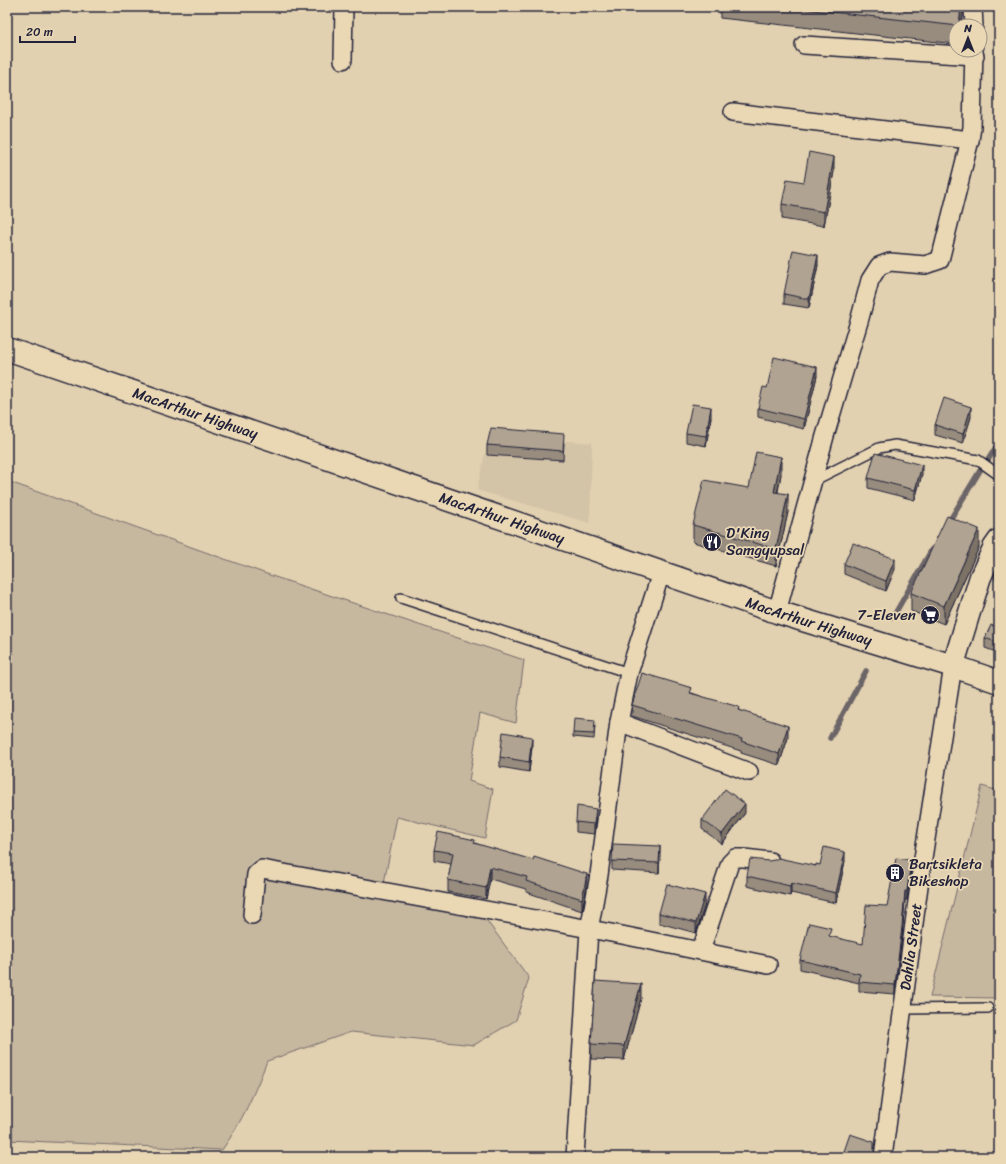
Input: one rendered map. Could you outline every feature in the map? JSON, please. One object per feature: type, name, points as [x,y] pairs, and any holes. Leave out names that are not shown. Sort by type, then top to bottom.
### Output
[{"type":"highway","name":"MacArthur Highway","points":[[7,349],[777,612],[953,666],[999,682]]},
{"type":"street","points":[[343,60],[344,7]]},
{"type":"street","points":[[973,7],[974,18]]},
{"type":"street","points":[[804,46],[948,52]]},
{"type":"street","points":[[777,612],[870,280],[879,266],[890,262],[925,265],[940,260],[970,140],[972,127],[974,58]]},
{"type":"street","points":[[733,112],[970,140]]},
{"type":"street","points":[[953,666],[980,578],[994,547],[999,540]]},
{"type":"street","points":[[575,1157],[589,930],[599,875],[619,722],[629,673],[661,573]]},
{"type":"street","name":"Dahlia Street","points":[[884,1157],[921,871],[953,666]]},
{"type":"street","points":[[619,722],[749,772]]},
{"type":"street","points":[[701,950],[730,863],[735,858],[770,861]]},
{"type":"street","points":[[252,915],[256,874],[262,869],[701,950],[744,961],[768,965]]},
{"type":"lane","points":[[813,481],[879,448],[894,445],[978,460],[999,475]]},
{"type":"lane","points":[[400,598],[629,673]]},
{"type":"lane","points":[[904,1009],[988,1008]]},
{"type":"shaded area","points":[[489,435],[592,443],[590,523],[477,490]]},
{"type":"shaded area","points":[[7,481],[275,577],[524,660],[516,723],[480,713],[469,781],[493,789],[485,838],[397,817],[382,893],[484,917],[529,978],[516,1020],[474,1045],[351,1032],[267,1061],[248,1107],[222,1150],[7,1140]]},
{"type":"shaded area","points":[[982,786],[999,791],[999,998],[930,997]]},
{"type":"building","points":[[785,7],[961,7],[960,18],[948,18],[948,25]]},
{"type":"building","points":[[809,152],[834,157],[824,212],[782,204],[787,179],[804,182]]},
{"type":"building","points":[[793,250],[818,255],[809,299],[784,294]]},
{"type":"building","points":[[774,357],[817,367],[804,419],[758,408],[763,387],[767,388]]},
{"type":"building","points":[[944,398],[971,407],[963,434],[935,425]]},
{"type":"building","points":[[692,404],[711,407],[706,436],[686,433]]},
{"type":"building","points":[[491,428],[564,434],[563,451],[487,445]]},
{"type":"building","points":[[756,452],[781,457],[774,492],[788,494],[776,549],[693,525],[704,480],[749,488]]},
{"type":"building","points":[[875,453],[922,465],[915,490],[868,478]]},
{"type":"building","points":[[947,516],[979,529],[944,606],[911,593]]},
{"type":"building","points":[[853,543],[895,559],[886,581],[844,564]]},
{"type":"building","points":[[999,559],[999,572],[995,571]]},
{"type":"building","points":[[991,625],[999,628],[999,643],[985,638]]},
{"type":"building","points":[[642,673],[692,688],[690,693],[739,707],[738,710],[788,726],[779,754],[741,741],[742,739],[632,705]]},
{"type":"building","points":[[574,718],[595,720],[594,734],[573,733]]},
{"type":"building","points":[[503,732],[532,737],[529,762],[500,757]]},
{"type":"building","points":[[725,789],[745,804],[722,834],[702,820]]},
{"type":"building","points":[[577,806],[596,809],[594,824],[576,822]]},
{"type":"building","points":[[438,832],[475,840],[474,843],[533,860],[534,857],[587,874],[582,899],[526,881],[527,877],[490,867],[486,888],[448,880],[453,853],[434,850]]},
{"type":"building","points":[[613,844],[660,846],[659,863],[612,861]]},
{"type":"building","points":[[824,847],[845,852],[836,893],[791,883],[790,886],[747,876],[750,859],[769,861],[778,858],[816,866],[816,864],[820,865]]},
{"type":"building","points":[[896,858],[911,860],[907,891],[905,891],[895,985],[859,982],[860,974],[800,960],[809,923],[831,928],[829,936],[863,944],[866,905],[887,906]]},
{"type":"building","points":[[667,884],[705,894],[696,923],[659,913]]},
{"type":"building","points":[[595,981],[641,984],[624,1046],[591,1044]]},
{"type":"building","points":[[850,1134],[874,1142],[876,1157],[842,1157]]},
{"type":"waterway","points":[[988,460],[999,442]]},
{"type":"waterway","points":[[948,523],[981,469]]},
{"type":"waterway","points":[[893,617],[932,549]]},
{"type":"waterway","points":[[830,738],[866,671]]},
{"type":"place","name":"D'King Samgyupsal","points":[[712,542]]},
{"type":"place","name":"7-Eleven","points":[[930,615]]},
{"type":"place","name":"Bartsikleta Bikeshop","points":[[895,873]]}]
